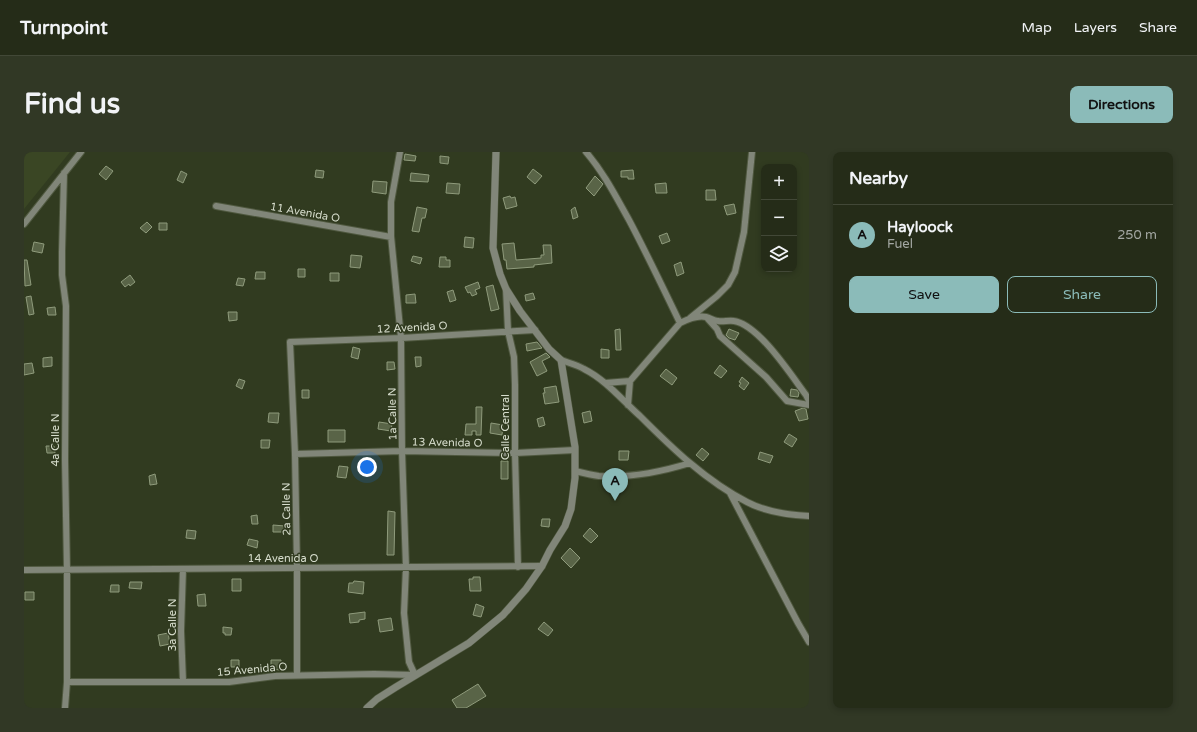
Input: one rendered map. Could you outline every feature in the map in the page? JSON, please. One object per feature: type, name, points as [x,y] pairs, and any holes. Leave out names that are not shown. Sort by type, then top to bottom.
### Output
[{"type":"street","points":[[24,224],[81,152]]},
{"type":"street","name":"1a Calle N","points":[[400,152],[391,202],[391,237],[401,338],[402,451],[406,567],[404,613],[409,662],[415,675]]},
{"type":"street","points":[[496,152],[493,248],[500,274],[506,289],[550,349],[561,360],[584,368],[605,383],[690,463],[719,486],[747,502],[766,509],[789,515],[809,516]]},
{"type":"street","points":[[586,152],[604,175],[617,197],[680,323]]},
{"type":"street","points":[[628,405],[630,381],[680,323],[690,318],[728,285],[734,272],[744,232],[752,152]]},
{"type":"street","name":"4a Calle N","points":[[64,173],[62,275],[66,306],[65,460],[67,570],[67,682],[65,708]]},
{"type":"street","name":"11 Avenida O","points":[[216,206],[391,237]]},
{"type":"street","name":"Calle Central","points":[[506,289],[508,331],[514,357],[518,566]]},
{"type":"street","points":[[690,318],[705,317],[719,322],[734,321],[746,326],[757,334],[773,352],[809,401]]},
{"type":"street","points":[[707,318],[717,329],[720,336],[766,377],[787,401],[809,405]]},
{"type":"street","name":"12 Avenida O","points":[[290,342],[401,338],[535,330]]},
{"type":"street","name":"2a Calle N","points":[[290,342],[295,454],[297,568],[296,675]]},
{"type":"street","points":[[367,708],[377,699],[469,643],[503,615],[526,589],[542,566],[565,526],[571,509],[575,471],[575,450],[561,360]]},
{"type":"street","points":[[605,383],[630,381]]},
{"type":"street","name":"13 Avenida O","points":[[295,454],[402,451],[515,453],[575,450]]},
{"type":"street","points":[[575,471],[598,476],[640,475],[671,469],[690,463]]},
{"type":"street","points":[[729,491],[809,642]]},
{"type":"street","name":"14 Avenida O","points":[[24,570],[542,566]]},
{"type":"street","name":"3a Calle N","points":[[183,681],[181,631],[184,569]]},
{"type":"street","name":"15 Avenida O","points":[[67,682],[229,682],[296,675],[415,675]]},
{"type":"shaded area","points":[[24,152],[70,152],[24,209]]},
{"type":"building","points":[[405,154],[416,156],[415,161],[404,160]]},
{"type":"building","points":[[440,156],[449,157],[448,164],[440,163]]},
{"type":"building","points":[[106,166],[113,171],[106,180],[99,174]]},
{"type":"building","points":[[533,169],[542,176],[535,184],[527,177]]},
{"type":"building","points":[[316,170],[324,171],[323,178],[315,177]]},
{"type":"building","points":[[633,170],[634,179],[621,177],[621,171]]},
{"type":"building","points":[[181,171],[187,174],[183,183],[177,180]]},
{"type":"building","points":[[411,173],[429,175],[428,182],[410,181]]},
{"type":"building","points":[[595,176],[603,184],[594,196],[586,188]]},
{"type":"building","points":[[373,181],[387,182],[386,194],[372,192]]},
{"type":"building","points":[[447,183],[460,184],[459,194],[446,193]]},
{"type":"building","points":[[666,183],[667,193],[656,193],[655,184]]},
{"type":"building","points":[[706,190],[715,190],[716,200],[706,200]]},
{"type":"building","points":[[510,196],[511,198],[515,197],[517,206],[506,209],[503,198]]},
{"type":"building","points":[[734,204],[736,213],[727,215],[724,206]]},
{"type":"building","points":[[417,207],[427,209],[425,218],[422,218],[419,232],[412,231]]},
{"type":"building","points":[[575,207],[578,217],[573,219],[571,210]]},
{"type":"building","points":[[147,222],[152,227],[146,233],[140,228]]},
{"type":"building","points":[[159,223],[167,223],[167,230],[159,230]]},
{"type":"building","points":[[667,233],[670,241],[662,244],[659,236]]},
{"type":"building","points":[[465,237],[474,238],[473,248],[464,247]]},
{"type":"building","points":[[34,242],[44,244],[42,253],[32,251]]},
{"type":"building","points":[[514,243],[516,260],[541,258],[541,255],[544,255],[543,245],[551,245],[552,263],[534,265],[534,267],[507,269],[502,244]]},
{"type":"building","points":[[351,255],[362,256],[360,268],[350,267]]},
{"type":"building","points":[[413,256],[422,258],[420,264],[411,261]]},
{"type":"building","points":[[440,257],[446,257],[446,260],[450,260],[450,267],[439,267]]},
{"type":"building","points":[[24,260],[27,260],[31,285],[25,286]]},
{"type":"building","points":[[681,262],[684,273],[677,276],[674,265]]},
{"type":"building","points":[[298,269],[305,269],[305,277],[298,277]]},
{"type":"building","points":[[256,272],[265,272],[265,279],[255,279]]},
{"type":"building","points":[[330,273],[339,273],[339,281],[330,281]]},
{"type":"building","points":[[130,275],[135,282],[130,286],[129,284],[125,287],[121,282]]},
{"type":"building","points":[[238,278],[245,279],[243,286],[236,285]]},
{"type":"building","points":[[478,282],[480,288],[475,290],[477,294],[472,296],[470,292],[468,293],[465,287]]},
{"type":"building","points":[[493,285],[499,309],[491,311],[486,287]]},
{"type":"building","points":[[453,290],[456,300],[450,302],[447,292]]},
{"type":"building","points":[[533,293],[535,299],[526,301],[525,295]]},
{"type":"building","points":[[415,294],[416,303],[406,303],[406,295]]},
{"type":"building","points":[[31,296],[34,314],[29,315],[26,297]]},
{"type":"building","points":[[55,307],[56,315],[48,315],[47,308]]},
{"type":"building","points":[[228,312],[237,312],[237,320],[229,321]]},
{"type":"building","points":[[620,329],[621,350],[616,350],[615,330]]},
{"type":"building","points":[[729,329],[739,333],[735,340],[726,335]]},
{"type":"building","points":[[537,342],[542,348],[527,351],[526,344]]},
{"type":"building","points":[[353,347],[360,349],[358,359],[351,357]]},
{"type":"building","points":[[601,349],[609,350],[609,358],[601,358]]},
{"type":"building","points":[[546,353],[550,357],[542,361],[547,371],[537,376],[530,362]]},
{"type":"building","points":[[52,357],[52,366],[43,367],[43,358]]},
{"type":"building","points":[[415,357],[421,357],[421,366],[416,367]]},
{"type":"building","points":[[387,362],[394,362],[395,369],[387,370]]},
{"type":"building","points":[[32,363],[34,373],[24,375],[24,364]]},
{"type":"building","points":[[720,365],[727,371],[721,378],[714,373]]},
{"type":"building","points":[[666,369],[677,378],[672,385],[660,376]]},
{"type":"building","points":[[742,377],[749,383],[744,390],[739,386],[741,383],[739,382]]},
{"type":"building","points":[[239,379],[245,381],[242,389],[236,386]]},
{"type":"building","points":[[556,386],[559,402],[545,404],[543,393],[545,393],[544,388]]},
{"type":"building","points":[[791,389],[797,390],[799,393],[798,397],[790,396]]},
{"type":"building","points":[[302,390],[309,390],[309,398],[302,398]]},
{"type":"building","points":[[476,407],[482,407],[481,435],[476,435],[476,431],[472,431],[472,435],[465,435],[466,424],[476,424]]},
{"type":"building","points":[[803,408],[806,409],[808,419],[799,421],[795,411]]},
{"type":"building","points":[[590,411],[592,421],[584,423],[582,413]]},
{"type":"building","points":[[269,413],[279,413],[278,423],[268,422]]},
{"type":"building","points":[[543,417],[545,425],[539,427],[537,419]]},
{"type":"building","points":[[379,422],[392,424],[391,431],[378,429]]},
{"type":"building","points":[[491,423],[503,425],[502,435],[490,433]]},
{"type":"building","points":[[328,430],[345,430],[345,442],[328,442]]},
{"type":"building","points":[[789,434],[797,439],[792,447],[784,442]]},
{"type":"building","points":[[261,440],[270,440],[269,448],[261,448]]},
{"type":"building","points":[[46,446],[54,446],[55,453],[47,453]]},
{"type":"building","points":[[702,448],[709,454],[703,461],[696,455]]},
{"type":"building","points":[[619,451],[629,451],[628,460],[619,460]]},
{"type":"building","points":[[760,452],[773,456],[770,463],[758,459]]},
{"type":"building","points":[[501,461],[508,461],[508,479],[501,479]]},
{"type":"building","points":[[339,466],[348,467],[346,478],[337,477]]},
{"type":"building","points":[[155,474],[157,484],[150,485],[149,476]]},
{"type":"building","points":[[388,511],[395,512],[394,555],[387,555]]},
{"type":"building","points":[[257,515],[258,524],[252,524],[251,516]]},
{"type":"building","points":[[542,519],[550,519],[549,527],[541,526]]},
{"type":"building","points":[[273,525],[285,526],[284,532],[273,532]]},
{"type":"building","points":[[590,528],[598,536],[591,543],[583,536]]},
{"type":"building","points":[[187,530],[196,531],[195,539],[186,538]]},
{"type":"building","points":[[249,539],[258,541],[257,548],[247,545]]},
{"type":"building","points":[[570,548],[580,558],[571,568],[561,558]]},
{"type":"building","points":[[473,577],[480,577],[481,591],[470,591],[469,579],[473,579]]},
{"type":"building","points":[[232,579],[241,579],[241,591],[232,591]]},
{"type":"building","points":[[354,581],[364,582],[363,594],[348,592],[349,583],[353,583]]},
{"type":"building","points":[[130,582],[142,582],[141,589],[129,588]]},
{"type":"building","points":[[111,585],[119,585],[119,592],[110,592]]},
{"type":"building","points":[[25,592],[34,592],[34,600],[25,600]]},
{"type":"building","points":[[205,594],[206,606],[198,606],[197,595]]},
{"type":"building","points":[[476,604],[484,607],[481,617],[473,615]]},
{"type":"building","points":[[365,612],[365,619],[359,620],[359,622],[350,623],[349,614]]},
{"type":"building","points":[[391,618],[393,630],[380,632],[378,620]]},
{"type":"building","points":[[544,622],[553,630],[548,636],[538,629]]},
{"type":"building","points":[[223,627],[232,628],[231,635],[225,635],[225,633],[223,633]]},
{"type":"building","points":[[168,633],[170,644],[160,646],[158,635]]},
{"type":"building","points":[[231,660],[239,660],[239,667],[231,667]]},
{"type":"building","points":[[271,660],[281,660],[280,670],[271,669]]},
{"type":"building","points":[[478,684],[486,696],[466,708],[457,708],[452,700]]},
{"type":"place","name":"Hayloock","points":[[615,501]]}]
